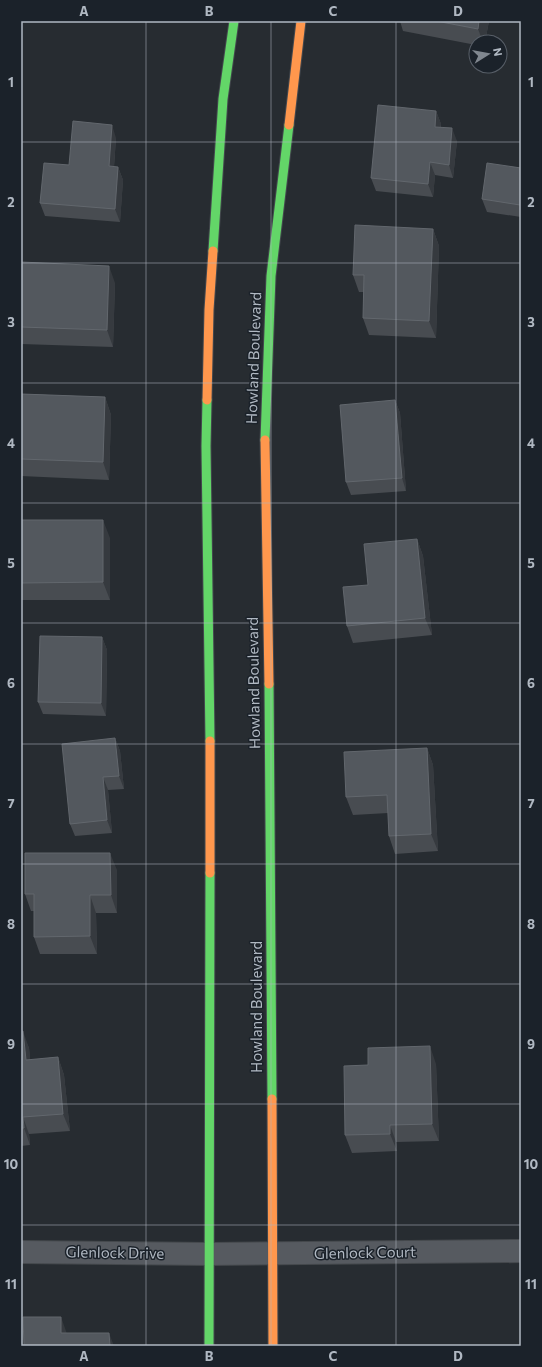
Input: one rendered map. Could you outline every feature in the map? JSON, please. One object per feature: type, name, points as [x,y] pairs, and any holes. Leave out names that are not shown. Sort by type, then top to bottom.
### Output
[{"type":"main road","points":[[209,1346],[210,709],[206,446],[209,318],[223,99],[234,21]]},
{"type":"main road","name":"Howland Boulevard","points":[[273,1346],[269,684],[265,429],[271,276],[301,21]]},
{"type":"street","name":"Glenlock Court","points":[[209,1254],[521,1251]]},
{"type":"street","name":"Glenlock Drive","points":[[21,1252],[209,1254]]},
{"type":"building","points":[[436,21],[479,21],[478,29]]},
{"type":"building","points":[[378,105],[436,111],[435,127],[452,128],[449,165],[430,162],[428,184],[371,178]]},
{"type":"building","points":[[73,121],[112,125],[109,166],[118,167],[115,209],[40,203],[44,163],[69,165]]},
{"type":"building","points":[[487,163],[521,168],[520,205],[482,199]]},
{"type":"building","points":[[355,225],[433,229],[429,321],[363,318],[364,275],[353,275]]},
{"type":"building","points":[[21,262],[109,266],[107,330],[21,327]]},
{"type":"building","points":[[21,394],[105,397],[103,462],[21,459]]},
{"type":"building","points":[[395,400],[402,478],[346,482],[340,405]]},
{"type":"building","points":[[21,520],[103,520],[103,582],[21,583]]},
{"type":"building","points":[[417,539],[425,618],[347,626],[343,587],[368,585],[364,544]]},
{"type":"building","points":[[40,636],[102,637],[101,703],[38,702]]},
{"type":"building","points":[[115,738],[119,776],[103,777],[107,820],[70,824],[62,744]]},
{"type":"building","points":[[427,748],[431,834],[389,836],[387,795],[346,797],[344,752]]},
{"type":"building","points":[[25,853],[110,853],[111,895],[90,895],[90,936],[34,937],[34,894],[25,894]]},
{"type":"building","points":[[21,1031],[23,1031],[26,1060],[58,1057],[63,1114],[23,1117],[24,1128],[21,1128]]},
{"type":"building","points":[[430,1046],[432,1124],[390,1125],[390,1134],[345,1135],[344,1066],[368,1065],[368,1048]]},
{"type":"building","points":[[23,1317],[61,1317],[61,1333],[109,1333],[110,1346],[24,1346]]},
{"type":"traffic: fast","points":[[213,251],[223,99],[234,21]]},
{"type":"traffic: fast","points":[[265,440],[271,276],[289,125]]},
{"type":"traffic: fast","points":[[207,400],[206,446],[210,741]]},
{"type":"traffic: fast","points":[[269,684],[272,1099]]},
{"type":"traffic: fast","points":[[209,1346],[210,873]]},
{"type":"traffic: slow","points":[[289,125],[301,21]]},
{"type":"traffic: slow","points":[[207,400],[209,310],[213,251]]},
{"type":"traffic: slow","points":[[265,440],[269,684]]},
{"type":"traffic: slow","points":[[210,741],[210,873]]},
{"type":"traffic: slow","points":[[272,1099],[273,1346]]}]
